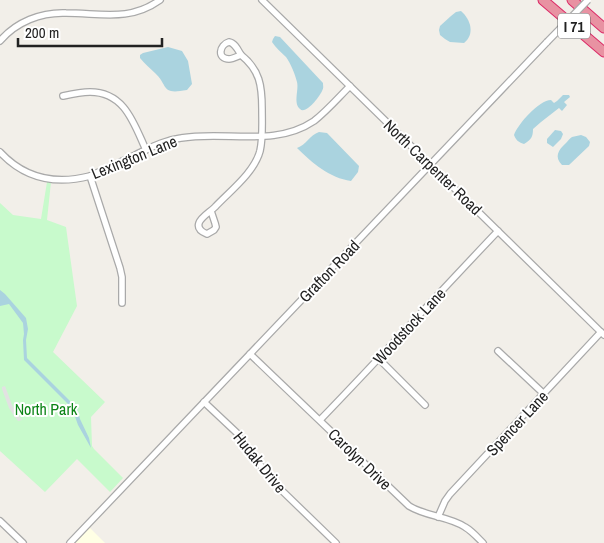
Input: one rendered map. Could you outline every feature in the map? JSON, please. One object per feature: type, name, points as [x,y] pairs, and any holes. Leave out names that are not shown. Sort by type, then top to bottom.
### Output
[{"type":"highway","name":"I 71","points":[[543,0],[604,52]]},
{"type":"highway","name":"I 71","points":[[572,0],[604,28]]},
{"type":"street","points":[[0,41],[2,34],[29,20],[47,14],[67,13],[111,16],[141,11],[160,0]]},
{"type":"street","name":"North Carpenter Road","points":[[262,0],[603,333]]},
{"type":"street","name":"Grafton Road","points":[[70,543],[588,0]]},
{"type":"street","points":[[211,211],[253,166],[259,152],[261,136],[261,84],[257,73],[241,55]]},
{"type":"street","name":"Lexington Lane","points":[[0,152],[28,173],[59,181],[70,180],[90,176],[168,140],[202,135],[261,136],[293,132],[304,127],[323,113],[350,86]]},
{"type":"street","points":[[63,96],[91,92],[103,94],[114,99],[128,112],[146,150]]},
{"type":"street","points":[[90,176],[120,268],[122,303]]},
{"type":"street","name":"Woodstock Lane","points":[[320,420],[498,231]]},
{"type":"street","name":"Spencer Lane","points":[[438,517],[450,494],[603,333]]},
{"type":"street","points":[[498,351],[544,394]]},
{"type":"street","name":"Carolyn Drive","points":[[250,354],[409,506],[421,513],[465,526],[484,543]]},
{"type":"street","points":[[379,359],[425,405]]},
{"type":"street","name":"Hudak Drive","points":[[204,402],[237,433],[271,480],[336,543]]},
{"type":"street","points":[[0,521],[24,543]]},
{"type":"shaded area","points":[[5,386],[12,405],[22,420],[18,421],[9,408],[2,389]]},
{"type":"shaded area","points":[[87,525],[105,543],[70,543]]},
{"type":"green space","name":"North Park","points":[[47,182],[51,182],[47,220],[66,227],[77,306],[53,352],[105,402],[91,417],[92,446],[123,478],[110,492],[77,459],[45,492],[0,451],[0,203],[13,215],[41,219]]},
{"type":"water","points":[[461,11],[469,23],[470,35],[464,43],[450,42],[440,35],[440,26],[456,12]]},
{"type":"water","points":[[275,36],[280,37],[323,83],[323,89],[319,97],[306,109],[300,109],[298,106],[295,76],[286,57],[272,42]]},
{"type":"water","points":[[168,47],[182,51],[188,61],[192,84],[187,90],[173,91],[166,88],[140,58],[140,55],[143,53]]},
{"type":"water","points":[[563,95],[569,95],[570,97],[564,102],[567,105],[562,111],[559,108],[533,129],[531,138],[526,143],[518,141],[514,135],[530,113],[546,101],[551,100],[554,103]]},
{"type":"water","points":[[555,130],[561,131],[563,134],[553,147],[547,143],[547,139]]},
{"type":"water","points":[[319,132],[327,133],[359,166],[358,172],[351,181],[336,177],[322,169],[297,148]]},
{"type":"water","points":[[581,135],[590,142],[589,146],[569,165],[562,165],[558,159],[559,151],[571,138]]},
{"type":"water","points":[[0,290],[26,318],[28,329],[26,340],[27,358],[77,408],[91,448],[78,425],[72,408],[24,360],[23,323],[9,304],[0,306]]}]
